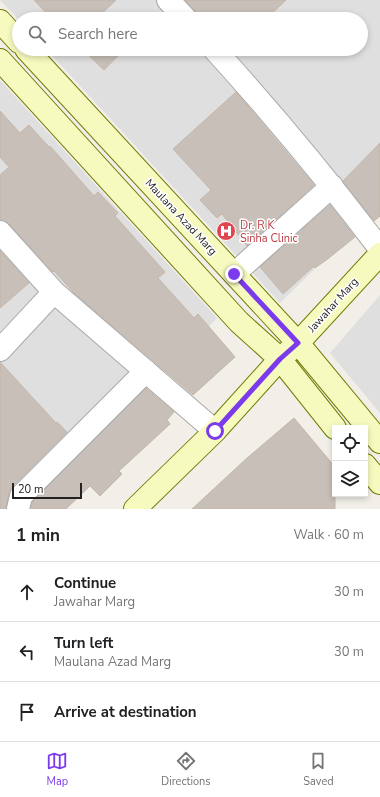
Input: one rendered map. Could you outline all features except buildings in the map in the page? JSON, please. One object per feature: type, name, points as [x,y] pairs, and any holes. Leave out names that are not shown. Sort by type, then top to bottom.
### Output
[{"type":"street","points":[[168,0],[179,12]]},
{"type":"street","points":[[0,22],[12,35]]},
{"type":"street","name":"Maulana Azad Marg","points":[[32,56],[298,343],[380,442]]},
{"type":"street","points":[[220,56],[261,101],[332,186],[380,249]]},
{"type":"street","points":[[1,64],[239,322],[280,359],[333,425]]},
{"type":"street","points":[[234,274],[332,186]]},
{"type":"street","points":[[0,232],[54,292],[215,431]]},
{"type":"street","name":"Jawahar Marg","points":[[135,509],[215,431],[280,359],[298,343],[380,254]]},
{"type":"street","points":[[0,350],[54,292]]},
{"type":"street","points":[[18,509],[21,496],[146,371]]},
{"type":"street","points":[[368,468],[380,483]]},
{"type":"shaded area","points":[[0,0],[380,0],[380,205],[280,303],[52,56],[368,56],[368,12],[12,13]]},
{"type":"shaded area","points":[[0,80],[217,318],[31,509],[0,509]]},
{"type":"shaded area","points":[[380,295],[380,413],[330,353]]},
{"type":"place","name":"Dr. R K Sinha Clinic","points":[[226,231]]},
{"type":"route","points":[[215,431],[280,359],[298,343],[234,274]]}]
